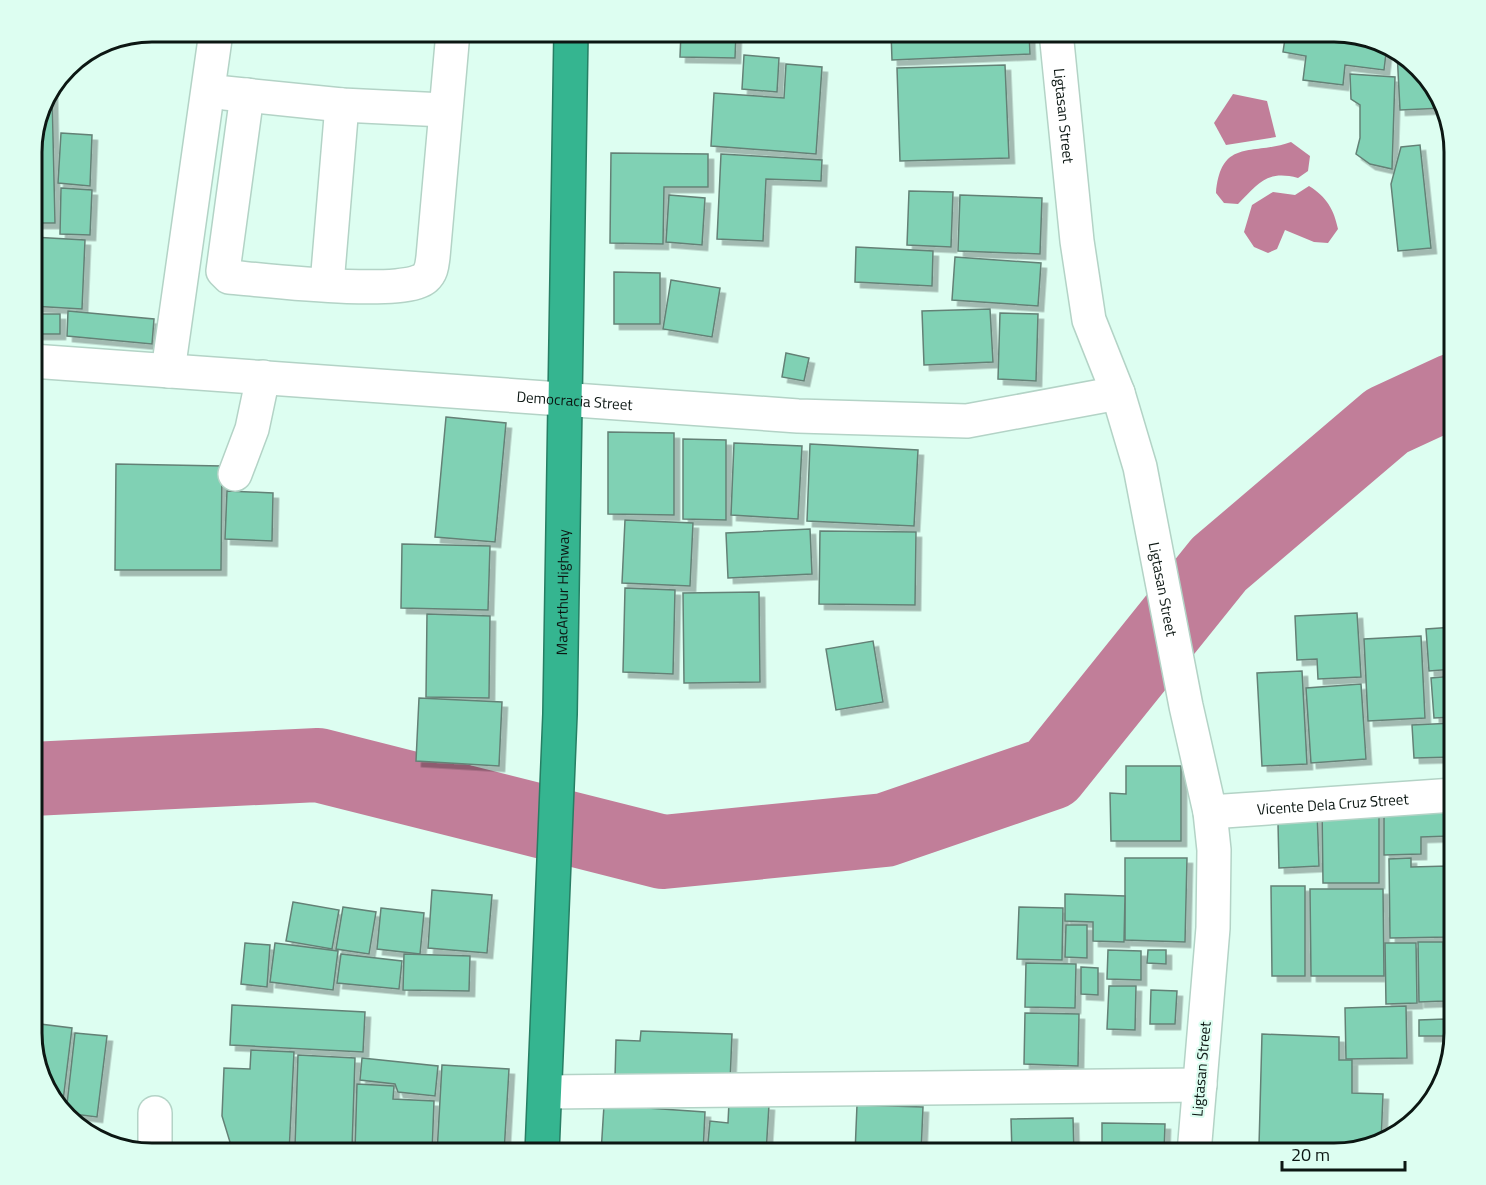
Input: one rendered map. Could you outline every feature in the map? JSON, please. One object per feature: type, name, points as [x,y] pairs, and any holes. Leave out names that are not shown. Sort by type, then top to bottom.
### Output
[{"type":"highway","name":"MacArthur Highway","points":[[543,1143],[552,962],[560,714],[571,42]]},
{"type":"street","points":[[168,370],[215,42]]},
{"type":"street","points":[[247,95],[223,271],[229,278],[388,288],[424,279],[431,270],[452,42]]},
{"type":"street","name":"Ligtasan Street","points":[[1057,42],[1077,242],[1089,320],[1118,393],[1140,467],[1186,706],[1210,812],[1214,850],[1213,928],[1195,1143]]},
{"type":"street","points":[[208,91],[342,105],[444,110]]},
{"type":"street","points":[[327,284],[342,105]]},
{"type":"street","name":"Democracia Street","points":[[42,362],[798,416],[967,421],[1118,393]]},
{"type":"street","points":[[235,474],[252,429],[263,377]]},
{"type":"street","name":"Vicente Dela Cruz Street","points":[[1210,812],[1444,796]]},
{"type":"street","points":[[546,1092],[1200,1085]]},
{"type":"street","points":[[155,1113],[155,1143]]},
{"type":"shaded area","points":[[1233,94],[1267,101],[1276,137],[1226,145],[1214,123]]},
{"type":"shaded area","points":[[1291,142],[1310,156],[1308,171],[1298,178],[1278,176],[1264,180],[1238,204],[1224,203],[1216,193],[1219,176],[1224,164],[1231,156],[1240,152]]},
{"type":"shaded area","points":[[1309,186],[1325,199],[1334,216],[1338,229],[1328,243],[1314,242],[1285,230],[1277,249],[1268,253],[1254,247],[1244,232],[1252,205],[1273,192],[1295,195]]},
{"type":"building","points":[[681,42],[736,42],[735,58],[680,57]]},
{"type":"building","points":[[891,42],[1029,42],[1030,54],[892,60]]},
{"type":"building","points":[[1284,42],[1334,42],[1355,44],[1386,55],[1384,70],[1345,65],[1343,85],[1303,80],[1306,56],[1283,52]]},
{"type":"building","points":[[744,55],[779,58],[777,92],[742,89]]},
{"type":"building","points":[[1398,63],[1412,74],[1435,108],[1400,110]]},
{"type":"building","points":[[786,64],[822,67],[816,154],[711,146],[714,93],[784,98]]},
{"type":"building","points":[[1005,65],[1009,158],[900,161],[897,68]]},
{"type":"building","points":[[1350,74],[1395,77],[1392,169],[1370,164],[1356,154],[1360,138],[1360,105],[1351,99]]},
{"type":"building","points":[[52,105],[55,223],[42,223],[42,145]]},
{"type":"building","points":[[61,133],[92,135],[90,186],[58,183]]},
{"type":"building","points":[[1420,145],[1431,248],[1398,251],[1391,184],[1401,147]]},
{"type":"building","points":[[611,153],[708,154],[708,187],[664,187],[663,244],[610,243]]},
{"type":"building","points":[[721,154],[822,160],[821,181],[766,179],[763,241],[717,239]]},
{"type":"building","points":[[61,188],[92,190],[90,235],[60,234]]},
{"type":"building","points":[[909,191],[953,192],[951,247],[907,245]]},
{"type":"building","points":[[669,195],[705,198],[702,245],[666,242]]},
{"type":"building","points":[[960,195],[1042,198],[1040,254],[958,251]]},
{"type":"building","points":[[42,238],[85,240],[82,309],[42,307]]},
{"type":"building","points":[[856,247],[933,251],[932,286],[855,282]]},
{"type":"building","points":[[955,257],[1041,263],[1038,306],[952,300]]},
{"type":"building","points":[[614,272],[660,273],[660,324],[614,324]]},
{"type":"building","points":[[671,280],[720,288],[712,337],[663,329]]},
{"type":"building","points":[[990,309],[993,362],[924,365],[922,311]]},
{"type":"building","points":[[68,311],[154,319],[152,344],[67,336]]},
{"type":"building","points":[[1000,313],[1038,314],[1036,381],[998,379]]},
{"type":"building","points":[[42,314],[60,314],[60,334],[42,334]]},
{"type":"building","points":[[786,353],[809,358],[804,381],[782,377]]},
{"type":"building","points":[[446,417],[506,423],[495,542],[435,537]]},
{"type":"building","points":[[608,432],[674,433],[674,515],[608,514]]},
{"type":"building","points":[[683,439],[726,440],[726,520],[683,519]]},
{"type":"building","points":[[734,443],[802,446],[798,519],[731,515]]},
{"type":"building","points":[[810,444],[918,450],[914,526],[807,521]]},
{"type":"building","points":[[116,464],[222,466],[221,570],[115,570]]},
{"type":"building","points":[[227,491],[273,493],[272,541],[225,539]]},
{"type":"building","points":[[625,520],[693,523],[690,586],[622,583]]},
{"type":"building","points":[[810,529],[812,574],[728,578],[726,533]]},
{"type":"building","points":[[820,531],[916,532],[915,605],[819,604]]},
{"type":"building","points":[[402,544],[490,546],[488,610],[401,608]]},
{"type":"building","points":[[625,588],[675,590],[673,674],[623,672]]},
{"type":"building","points":[[759,592],[760,682],[684,683],[683,593]]},
{"type":"building","points":[[1357,613],[1361,677],[1318,679],[1317,659],[1297,660],[1295,616]]},
{"type":"building","points":[[427,614],[490,616],[489,698],[426,697]]},
{"type":"building","points":[[1444,628],[1444,670],[1429,671],[1426,629]]},
{"type":"building","points":[[1421,636],[1425,718],[1368,721],[1364,639]]},
{"type":"building","points":[[873,641],[883,702],[836,710],[826,649]]},
{"type":"building","points":[[1302,671],[1307,764],[1262,766],[1257,673]]},
{"type":"building","points":[[1444,677],[1444,718],[1434,718],[1431,678]]},
{"type":"building","points":[[1361,684],[1366,759],[1311,763],[1306,688]]},
{"type":"building","points":[[419,698],[502,702],[499,766],[416,761]]},
{"type":"building","points":[[1444,723],[1444,757],[1414,758],[1412,725]]},
{"type":"building","points":[[1126,766],[1181,766],[1181,841],[1111,841],[1110,793],[1126,794]]},
{"type":"building","points":[[1444,802],[1444,836],[1421,837],[1421,854],[1384,855],[1384,803]]},
{"type":"building","points":[[1322,806],[1379,806],[1379,883],[1323,883]]},
{"type":"building","points":[[1317,810],[1319,866],[1279,868],[1278,823]]},
{"type":"building","points":[[1125,858],[1187,858],[1185,942],[1125,940]]},
{"type":"building","points":[[1411,858],[1411,867],[1444,866],[1444,937],[1390,938],[1389,859]]},
{"type":"building","points":[[1271,886],[1305,886],[1305,976],[1272,976]]},
{"type":"building","points":[[1310,889],[1383,889],[1384,976],[1311,976]]},
{"type":"building","points":[[432,890],[492,895],[487,953],[428,948]]},
{"type":"building","points":[[1065,894],[1125,896],[1124,942],[1093,941],[1093,922],[1065,921]]},
{"type":"building","points":[[293,902],[339,910],[332,949],[286,941]]},
{"type":"building","points":[[343,907],[376,912],[369,954],[336,949]]},
{"type":"building","points":[[1019,907],[1063,908],[1062,960],[1017,959]]},
{"type":"building","points":[[381,908],[424,913],[420,954],[377,949]]},
{"type":"building","points":[[1066,925],[1087,925],[1087,958],[1065,957]]},
{"type":"building","points":[[1418,942],[1443,942],[1444,1001],[1419,1002]]},
{"type":"building","points":[[245,943],[270,945],[267,987],[241,984]]},
{"type":"building","points":[[275,943],[338,951],[333,990],[270,982]]},
{"type":"building","points":[[1385,943],[1416,943],[1417,1003],[1386,1004]]},
{"type":"building","points":[[1108,950],[1141,951],[1141,980],[1107,979]]},
{"type":"building","points":[[1148,950],[1166,950],[1166,964],[1147,963]]},
{"type":"building","points":[[341,954],[402,961],[399,989],[337,983]]},
{"type":"building","points":[[404,954],[470,956],[469,991],[403,990]]},
{"type":"building","points":[[1026,963],[1076,964],[1075,1008],[1025,1007]]},
{"type":"building","points":[[1081,967],[1098,968],[1098,995],[1081,994]]},
{"type":"building","points":[[1109,986],[1136,986],[1135,1030],[1107,1029]]},
{"type":"building","points":[[1151,990],[1177,991],[1175,1024],[1150,1024]]},
{"type":"building","points":[[232,1005],[365,1012],[363,1052],[230,1045]]},
{"type":"building","points":[[1406,1006],[1407,1058],[1346,1059],[1345,1008]]},
{"type":"building","points":[[1025,1013],[1079,1014],[1078,1066],[1024,1064]]},
{"type":"building","points":[[1444,1019],[1444,1036],[1419,1036],[1419,1020]]},
{"type":"building","points":[[42,1024],[72,1028],[63,1098],[53,1082],[48,1068],[42,1040]]},
{"type":"building","points":[[641,1031],[732,1034],[730,1082],[615,1078],[616,1040],[640,1041]]},
{"type":"building","points":[[75,1033],[107,1036],[97,1117],[78,1115],[67,1103]]},
{"type":"building","points":[[1262,1034],[1339,1037],[1339,1060],[1352,1060],[1352,1093],[1383,1094],[1381,1132],[1376,1135],[1355,1141],[1334,1143],[1259,1143]]},
{"type":"building","points":[[251,1050],[294,1052],[289,1143],[230,1143],[222,1116],[224,1068],[250,1069]]},
{"type":"building","points":[[298,1055],[355,1058],[352,1143],[295,1143]]},
{"type":"building","points":[[362,1058],[438,1066],[435,1096],[398,1092],[395,1084],[360,1080]]},
{"type":"building","points":[[442,1065],[509,1069],[505,1143],[438,1143]]},
{"type":"building","points":[[357,1084],[394,1086],[393,1099],[434,1101],[432,1143],[355,1143]]},
{"type":"building","points":[[729,1102],[769,1105],[767,1143],[708,1143],[710,1121],[728,1123]]},
{"type":"building","points":[[604,1105],[705,1112],[703,1143],[602,1143]]},
{"type":"building","points":[[857,1105],[923,1107],[921,1143],[855,1143]]},
{"type":"building","points":[[1073,1118],[1074,1143],[1012,1143],[1011,1119]]},
{"type":"building","points":[[1102,1123],[1165,1124],[1164,1143],[1102,1143]]},
{"type":"waterway","points":[[42,779],[318,765],[663,852],[885,830],[1051,773],[1219,564],[1387,421],[1444,395]]}]
